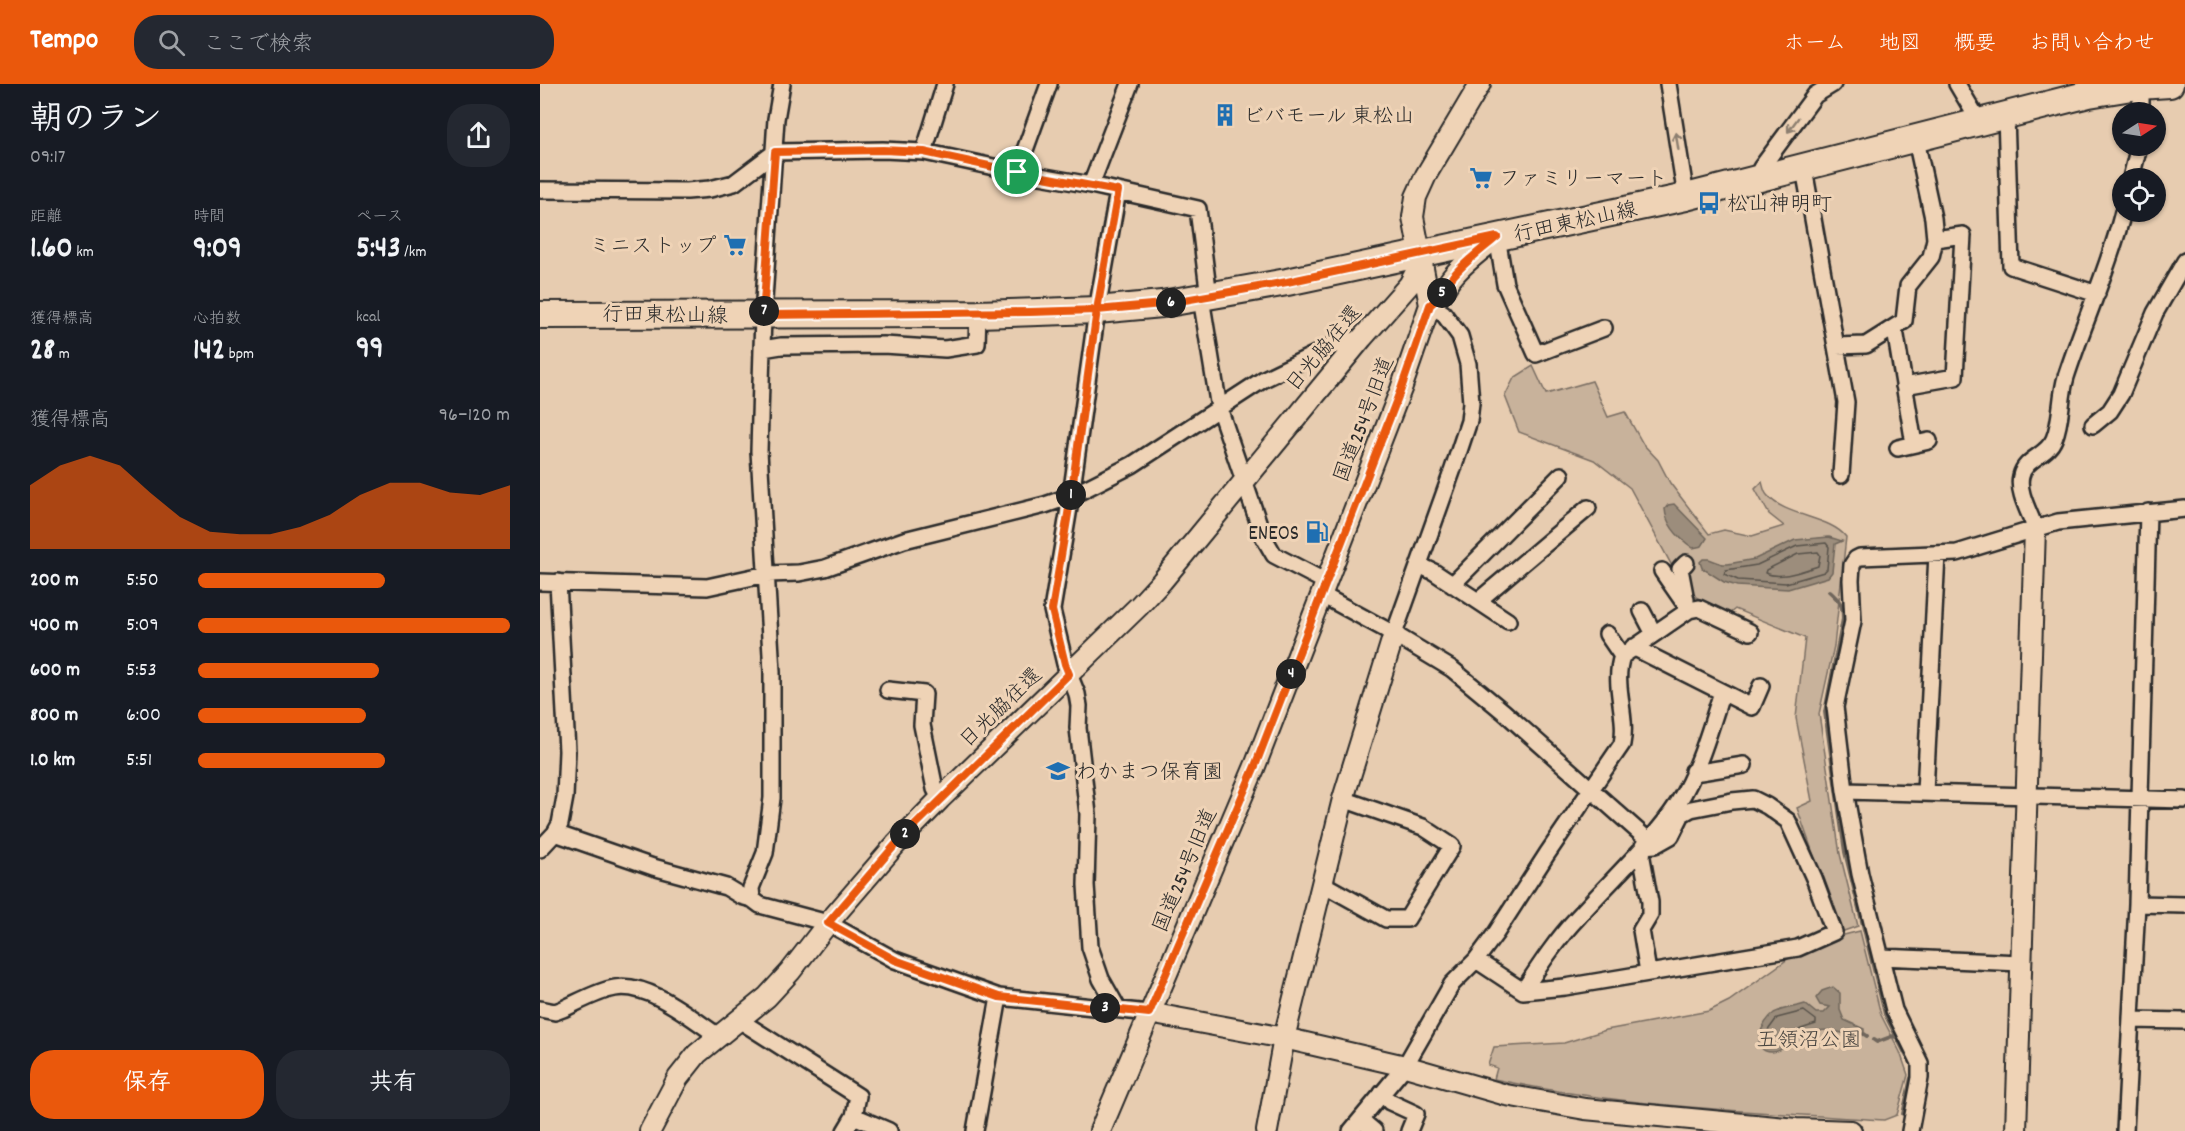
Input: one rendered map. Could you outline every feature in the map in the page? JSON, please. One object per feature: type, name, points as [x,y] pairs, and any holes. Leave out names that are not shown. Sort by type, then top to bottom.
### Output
[{"type":"main road","name":"行田東松山線","points":[[540,315],[978,314],[1097,310],[1205,298],[1686,197],[1804,169],[2089,94],[2170,84]]},
{"type":"street","points":[[752,899],[751,888],[765,853],[772,798],[772,672],[759,451],[763,315],[776,119],[783,84]]},
{"type":"street","points":[[924,152],[945,84]]},
{"type":"street","points":[[1017,172],[1049,84]]},
{"type":"street","points":[[1091,185],[1130,84]]},
{"type":"street","name":"国道254号旧道","points":[[1100,1131],[1255,766],[1401,389],[1430,305],[1413,217],[1416,197],[1426,175],[1479,84]]},
{"type":"street","points":[[1668,84],[1686,197]]},
{"type":"street","points":[[1762,179],[1761,168],[1815,95],[1833,84]]},
{"type":"street","points":[[1958,84],[1980,123]]},
{"type":"street","points":[[2141,86],[2141,102]]},
{"type":"street","points":[[2006,116],[2012,266],[2097,294]]},
{"type":"street","points":[[1836,346],[1866,345],[1904,321],[1908,286],[1931,257],[1935,239],[1934,218],[1916,140]]},
{"type":"street","points":[[540,190],[687,191],[710,189],[734,183],[775,152],[883,150],[924,152],[1198,209],[1205,298],[1219,408],[1263,536],[1274,555],[1394,634],[1452,669],[1591,790],[1645,843],[1655,845],[1671,836],[1682,814],[1692,809],[1753,799],[1767,806],[1788,821],[1814,878],[1834,932],[1798,948],[1565,987],[1523,991],[1476,960]]},
{"type":"street","points":[[1804,169],[1846,402],[1841,475]]},
{"type":"street","points":[[1118,191],[1097,310],[1071,496],[1052,610],[1065,664],[1077,694],[1078,728],[1088,814],[1086,885],[1090,947],[1101,979],[1118,1009]]},
{"type":"street","points":[[2016,1131],[2035,528],[2022,493],[2021,474],[2029,463],[2049,449],[2055,438],[2063,386],[2097,294],[2120,222]]},
{"type":"street","points":[[1904,386],[1956,377],[1963,236],[1935,239]]},
{"type":"street","points":[[1267,1131],[1284,1038],[1343,799],[1394,634],[1469,421],[1471,403],[1468,364],[1463,345],[1443,313],[1430,305],[1438,300],[1453,276],[1497,237]]},
{"type":"street","points":[[1497,237],[1505,284],[1536,354],[1604,327]]},
{"type":"street","name":"日光脇往還","points":[[650,1131],[667,1097],[688,1065],[718,1036],[767,997],[896,844],[1139,606],[1362,338],[1409,285],[1416,272],[1421,254]]},
{"type":"street","points":[[2093,425],[2110,411],[2121,394],[2155,313],[2185,261]]},
{"type":"street","points":[[763,349],[780,346],[849,345],[945,349],[977,344],[978,314]]},
{"type":"street","points":[[1892,328],[1896,336],[1904,386],[1921,443],[1898,448]]},
{"type":"street","points":[[540,582],[707,587],[768,574],[799,573],[825,568],[904,540],[1035,508],[1071,496],[1132,465],[1264,380],[1332,346],[1362,338]]},
{"type":"street","points":[[1452,585],[1562,475]]},
{"type":"street","points":[[1478,601],[1588,508]]},
{"type":"street","points":[[1910,1131],[1920,1078],[1920,1063],[1894,1010],[1860,874],[1845,790],[1835,707],[1853,621],[1852,565],[1860,557],[1957,553],[2058,522],[2185,509]]},
{"type":"street","points":[[2126,1131],[2137,904],[2148,512]]},
{"type":"street","points":[[1925,792],[1937,554]]},
{"type":"street","points":[[1686,563],[1680,569],[1688,608]]},
{"type":"street","points":[[1419,565],[1434,572],[1508,621]]},
{"type":"street","points":[[1662,572],[1688,608]]},
{"type":"street","points":[[540,849],[555,833],[563,814],[567,752],[558,582]]},
{"type":"street","points":[[1374,1131],[1356,1125],[1405,1066],[1452,984],[1476,960],[1622,744],[1624,726],[1618,678],[1628,651],[1688,608],[1699,608],[1750,632]]},
{"type":"street","points":[[1642,611],[1654,634]]},
{"type":"street","points":[[1607,634],[1628,651],[1752,707],[1761,686]]},
{"type":"street","points":[[888,690],[924,694],[922,725],[935,789],[940,799]]},
{"type":"street","points":[[1523,991],[1575,919],[1645,843],[1678,803],[1694,771],[1722,692]]},
{"type":"street","points":[[1694,771],[1744,765]]},
{"type":"street","points":[[1845,790],[2185,801]]},
{"type":"street","points":[[1323,884],[1386,919],[1407,919],[1452,846],[1423,828],[1343,799]]},
{"type":"street","points":[[555,833],[653,867],[726,886],[759,905],[828,923],[895,960],[999,997],[1149,1013],[1284,1038],[1405,1066],[1506,1095],[1585,1109],[1762,1126],[1851,1131]]},
{"type":"street","points":[[1645,843],[1642,858],[1650,902],[1650,915],[1641,930],[1648,972]]},
{"type":"street","points":[[2137,904],[2185,905]]},
{"type":"street","points":[[1881,957],[2021,963]]},
{"type":"street","points":[[540,1010],[563,1009],[616,988],[636,989],[665,1001],[718,1036]]},
{"type":"street","points":[[975,1131],[999,997]]},
{"type":"street","points":[[739,1020],[858,1096],[854,1116],[845,1131]]},
{"type":"street","points":[[2131,1020],[2185,1021]]},
{"type":"street","points":[[1382,1093],[1390,1102],[1416,1114],[1409,1131]]},
{"type":"street","points":[[854,1116],[890,1131]]},
{"type":"green space","points":[[1533,366],[1546,394],[1592,381],[1608,417],[1625,412],[1643,444],[1658,460],[1670,483],[1709,534],[1724,530],[1752,536],[1784,526],[1769,514],[1755,489],[1762,482],[1766,494],[1775,502],[1819,520],[1839,530],[1846,537],[1834,646],[1819,714],[1840,854],[1858,926],[1841,932],[1797,808],[1812,801],[1796,718],[1805,638],[1735,609],[1729,614],[1692,595],[1671,564],[1630,488],[1594,460],[1519,432],[1505,396],[1514,378]]},
{"type":"green space","name":"五領沼公園","points":[[1860,931],[1881,1015],[1900,1052],[1908,1075],[1897,1115],[1884,1120],[1688,1107],[1590,1096],[1494,1079],[1497,1068],[1488,1065],[1494,1047],[1564,1043],[1606,1030],[1709,1011],[1729,1001],[1795,954],[1840,936]]},
{"type":"water","points":[[1674,504],[1707,538],[1702,546],[1693,548],[1671,526],[1665,509],[1668,505]]},
{"type":"water","points":[[1829,537],[1842,541],[1835,544],[1832,572],[1828,577],[1788,589],[1737,586],[1724,582],[1702,568],[1700,562],[1703,559],[1709,559],[1728,564],[1755,559],[1795,540]]},
{"type":"water","points":[[1833,987],[1840,993],[1840,1010],[1844,1020],[1864,1029],[1864,1034],[1853,1035],[1824,1030],[1801,1036],[1775,1052],[1765,1051],[1761,1047],[1759,1042],[1762,1029],[1774,1013],[1805,1004],[1816,1013],[1824,1013],[1830,1007],[1820,1005],[1816,998],[1822,991]]},
{"type":"waterway","points":[[1959,545],[2003,531]]},
{"type":"waterway","points":[[1896,548],[1946,546]]},
{"type":"waterway","points":[[1829,591],[1840,603],[1843,614],[1825,712],[1845,852],[1885,1014],[1906,1055]]},
{"type":"waterway","points":[[1874,1040],[1877,1042],[1896,1037]]},
{"type":"waterway","points":[[1903,1114],[1911,1078]]},
{"type":"place","name":"ビバモール 東松山","points":[[1225,115]]},
{"type":"place","name":"ファミリーマート","points":[[1481,178]]},
{"type":"place","name":"松山神明町","points":[[1709,203]]},
{"type":"place","name":"ミニストップ","points":[[735,245]]},
{"type":"place","name":"ENEOS","points":[[1317,532]]},
{"type":"place","name":"わかまつ保育園","points":[[1058,771]]},
{"type":"route","points":[[1017,172],[924,152],[883,150],[775,152],[763,315],[978,314],[1097,310],[1162,304],[1287,282],[1497,237],[1453,276],[1438,300],[1430,305],[1401,389],[1255,766],[1149,1013],[999,997],[895,960],[828,923],[896,844],[1069,674],[1052,610],[1071,496],[1097,310],[1118,191],[1017,172]]}]
